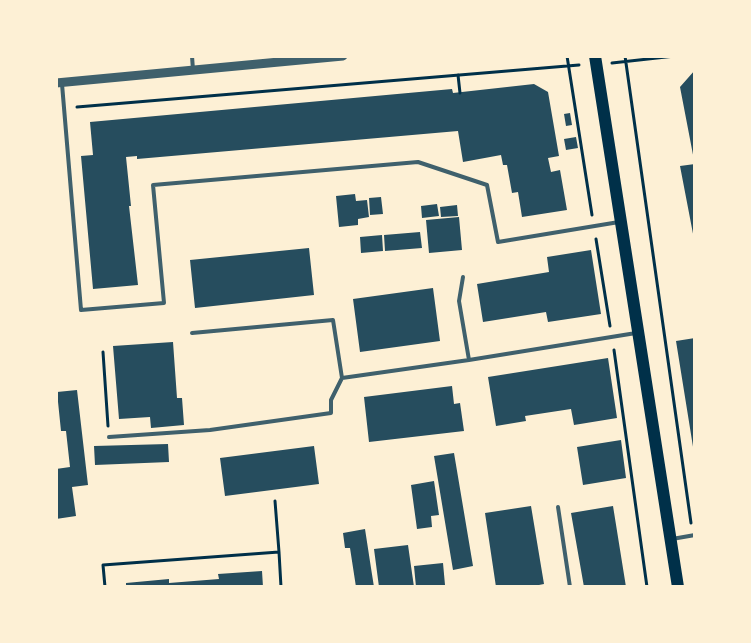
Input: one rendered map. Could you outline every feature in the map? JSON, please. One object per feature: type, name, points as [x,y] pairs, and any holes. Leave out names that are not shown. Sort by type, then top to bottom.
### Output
[{"type":"main road","points":[[596,60],[678,587]]},
{"type":"street","points":[[59,82],[344,56]]},
{"type":"lane","points":[[192,56],[193,70]]},
{"type":"lane","points":[[59,82],[64,108],[81,310],[164,303],[153,185],[418,162],[487,185],[498,242],[621,221]]},
{"type":"lane","points":[[463,276],[460,301],[469,360]]},
{"type":"lane","points":[[109,438],[210,430],[332,413],[331,400],[342,378],[333,320],[192,333]]},
{"type":"lane","points":[[342,378],[469,360],[639,332]]},
{"type":"lane","points":[[558,507],[570,587]]},
{"type":"lane","points":[[671,539],[694,536]]},
{"type":"path","points":[[567,56],[569,66]]},
{"type":"path","points":[[625,56],[694,536]]},
{"type":"path","points":[[64,108],[569,66],[596,60],[626,61],[675,56]]},
{"type":"path","points":[[458,75],[460,93]]},
{"type":"path","points":[[104,352],[109,438]]},
{"type":"path","points":[[275,501],[282,587]]},
{"type":"path","points":[[105,587],[103,565],[279,552]]},
{"type":"building","points":[[695,70],[695,160],[694,160],[680,87]]},
{"type":"building","points":[[534,84],[548,92],[559,156],[548,158],[551,172],[560,170],[567,210],[522,217],[518,192],[512,193],[507,165],[503,165],[501,155],[463,162],[458,131],[137,159],[137,156],[126,157],[131,206],[129,206],[138,285],[93,289],[81,156],[93,155],[90,122],[452,89],[453,93]]},
{"type":"building","points":[[570,113],[572,125],[566,126],[564,114]]},
{"type":"building","points":[[576,137],[578,148],[566,150],[564,139]]},
{"type":"building","points":[[695,164],[695,239],[694,239],[680,166]]},
{"type":"building","points":[[355,194],[356,201],[367,200],[369,217],[358,219],[358,225],[339,227],[336,196]]},
{"type":"building","points":[[381,197],[383,214],[370,215],[369,198]]},
{"type":"building","points":[[437,204],[439,216],[422,218],[421,206]]},
{"type":"building","points":[[457,205],[458,216],[441,217],[440,207]]},
{"type":"building","points":[[459,217],[462,250],[429,253],[426,220]]},
{"type":"building","points":[[420,232],[422,248],[385,251],[384,235]]},
{"type":"building","points":[[382,235],[383,251],[361,253],[360,237]]},
{"type":"building","points":[[309,248],[314,295],[195,308],[190,260]]},
{"type":"building","points":[[591,250],[601,314],[548,322],[546,312],[483,322],[477,284],[549,272],[547,257]]},
{"type":"building","points":[[433,288],[440,341],[360,352],[353,299]]},
{"type":"building","points":[[695,338],[695,453],[694,453],[676,341]]},
{"type":"building","points":[[173,342],[177,398],[182,398],[184,425],[151,428],[150,417],[119,419],[113,346]]},
{"type":"building","points":[[608,358],[617,418],[574,425],[571,409],[525,416],[526,421],[496,426],[488,377]]},
{"type":"building","points":[[452,386],[454,404],[460,403],[464,431],[369,442],[364,397]]},
{"type":"building","points":[[77,390],[88,485],[72,487],[76,516],[56,519],[56,469],[70,467],[66,431],[61,431],[57,392]]},
{"type":"building","points":[[621,440],[626,478],[583,485],[577,447]]},
{"type":"building","points":[[168,444],[169,462],[95,465],[94,446]]},
{"type":"building","points":[[314,446],[319,484],[225,496],[220,458]]},
{"type":"building","points":[[454,453],[473,566],[453,570],[434,456]]},
{"type":"building","points":[[434,481],[439,515],[431,516],[432,527],[417,529],[411,485]]},
{"type":"building","points":[[531,506],[544,584],[529,587],[496,587],[485,513]]},
{"type":"building","points":[[613,506],[626,587],[584,587],[571,513]]},
{"type":"building","points":[[365,529],[374,587],[356,587],[350,548],[345,548],[343,533]]},
{"type":"building","points":[[408,545],[414,587],[379,587],[374,549]]},
{"type":"building","points":[[443,563],[445,585],[416,587],[414,566]]},
{"type":"building","points":[[262,571],[263,587],[126,587],[126,583],[169,579],[169,583],[219,579],[218,574]]}]
